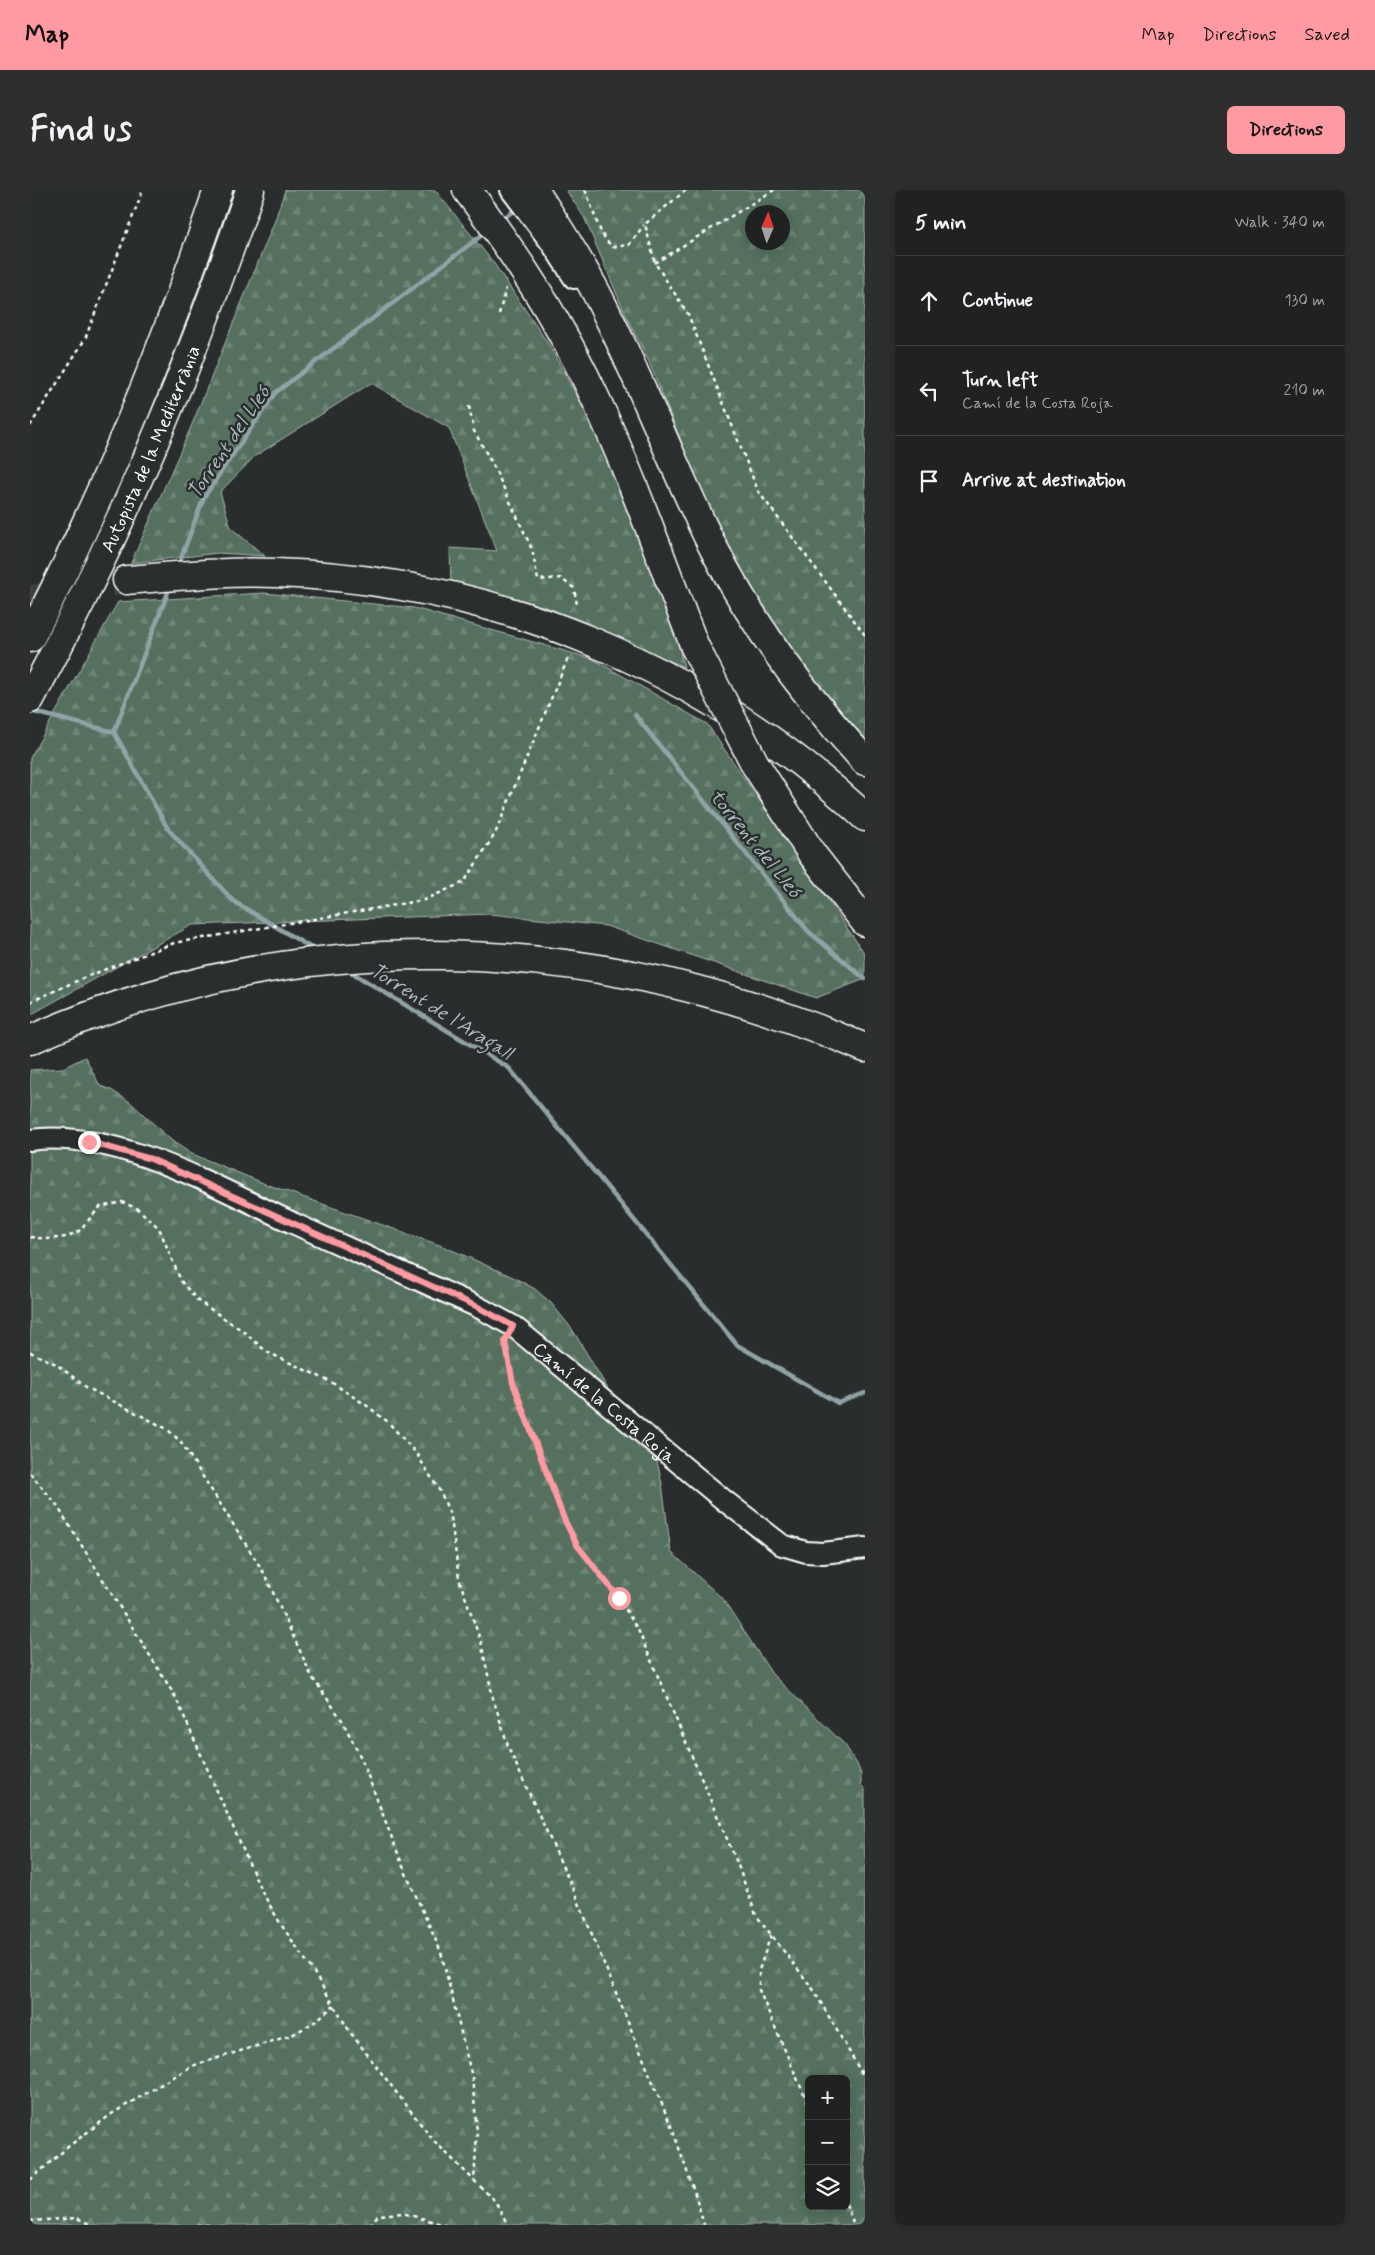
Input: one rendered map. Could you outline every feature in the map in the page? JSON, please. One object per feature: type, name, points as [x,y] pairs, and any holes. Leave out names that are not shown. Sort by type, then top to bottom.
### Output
[{"type":"highway","name":"Autopista de la Mediterrània","points":[[30,638],[89,520],[150,380],[218,190]]},
{"type":"highway","name":"Autopista de la Mediterrània","points":[[30,699],[95,575],[141,477],[191,356],[250,190]]},
{"type":"highway","points":[[466,190],[506,243],[540,294],[592,391],[628,472],[695,647],[755,764],[812,854],[865,922]]},
{"type":"highway","points":[[534,190],[600,299],[712,545],[741,598],[772,647],[804,690],[865,761]]},
{"type":"highway","points":[[127,580],[236,572],[322,576],[389,583],[428,590],[535,619],[569,631],[643,663],[704,696],[804,765],[865,818]]},
{"type":"highway","points":[[30,1040],[128,1002],[238,974],[352,958],[464,955],[579,964],[663,980],[764,1008],[865,1048]]},
{"type":"street","points":[[511,190],[552,244],[630,363]]},
{"type":"street","name":"Camí de la Costa Roja","points":[[30,1140],[62,1139],[89,1142],[151,1159],[478,1307],[513,1326],[725,1501],[782,1544],[792,1549],[814,1552],[865,1548]]},
{"type":"path","points":[[30,426],[85,339],[143,190]]},
{"type":"path","points":[[585,190],[593,206],[604,240],[613,247],[629,244],[645,224],[686,190]]},
{"type":"path","points":[[655,263],[774,190]]},
{"type":"path","points":[[645,224],[655,263],[688,314],[758,491],[865,635]]},
{"type":"path","points":[[500,314],[506,288]]},
{"type":"path","points":[[469,406],[474,431],[494,467],[532,549],[538,580],[560,578],[574,588],[577,605]]},
{"type":"path","points":[[30,1002],[83,978],[174,943],[424,900],[464,882],[495,834],[568,658]]},
{"type":"path","points":[[30,1237],[48,1239],[66,1237],[79,1231],[100,1207],[122,1202],[138,1209],[159,1228],[181,1281],[197,1300],[243,1331],[267,1352],[331,1382],[366,1405],[388,1422],[416,1453],[441,1493],[450,1517],[459,1579],[481,1642],[494,1698],[509,1749],[588,1924],[673,2131],[704,2225]]},
{"type":"path","points":[[513,1326],[505,1341],[513,1383],[564,1519],[577,1545],[619,1598],[639,1632],[736,1860],[756,1915],[813,1990],[865,2078]]},
{"type":"path","points":[[30,1352],[56,1364],[86,1386],[167,1429],[182,1442],[264,1573],[312,1677],[342,1720],[361,1758],[404,1869],[441,1952],[472,2077],[477,2132],[474,2181]]},
{"type":"path","points":[[30,1473],[56,1504],[175,1696],[260,1888],[280,1923],[314,1970],[350,2032],[433,2140],[495,2201],[508,2225]]},
{"type":"path","points":[[771,1935],[759,1970],[759,1990],[805,2097]]},
{"type":"path","points":[[30,2180],[69,2146],[113,2113],[192,2066],[292,2035],[316,2021],[334,2005]]},
{"type":"path","points":[[848,2210],[854,2225]]},
{"type":"path","points":[[370,2225],[378,2215],[403,2213],[445,2225]]},
{"type":"path","points":[[30,2221],[76,2218],[92,2225]]},
{"type":"path","points":[[198,2225],[213,2225]]},
{"type":"green space","points":[[285,190],[435,190],[493,262],[549,345],[605,448],[670,612],[684,667],[546,607],[451,584],[450,548],[497,551],[449,428],[371,383],[255,456],[220,492],[231,528],[265,556],[218,553],[131,563],[191,427],[274,223]]},
{"type":"green space","points":[[566,190],[865,190],[865,738],[826,696],[792,652],[751,591],[713,520],[649,362],[627,318],[584,217]]},
{"type":"green space","points":[[264,593],[414,608],[593,659],[707,724],[865,954],[865,979],[816,998],[606,926],[490,914],[192,925],[30,1015],[30,758],[118,602]]},
{"type":"green space","points":[[85,1057],[100,1086],[111,1090],[130,1102],[172,1141],[190,1153],[263,1183],[445,1247],[515,1278],[535,1289],[551,1303],[572,1329],[608,1389],[631,1414],[655,1452],[662,1484],[671,1552],[723,1599],[772,1674],[845,1745],[861,1774],[861,1785],[865,1789],[865,2225],[30,2225],[30,1070],[63,1068]]},
{"type":"waterway","name":"Torrent del Lleó","points":[[500,221],[517,208]]},
{"type":"waterway","name":"Torrent del Lleó","points":[[178,566],[204,497],[275,393],[486,232]]},
{"type":"waterway","name":"Torrent del Lleó","points":[[114,732],[170,587]]},
{"type":"waterway","name":"Torrent de l'Aragall","points":[[30,711],[114,732],[168,829],[233,901],[318,952]]},
{"type":"waterway","name":"torrent del Lleó","points":[[635,715],[808,931],[865,979]]},
{"type":"waterway","name":"Torrent de l'Aragall","points":[[346,969],[509,1068],[737,1345],[838,1403],[865,1393]]},
{"type":"tunnel","points":[[30,600],[99,584],[127,580]]},
{"type":"route","points":[[89,1142],[151,1159],[204,1182],[478,1307],[513,1326],[505,1341],[513,1383],[564,1519],[577,1545],[619,1598]]}]
